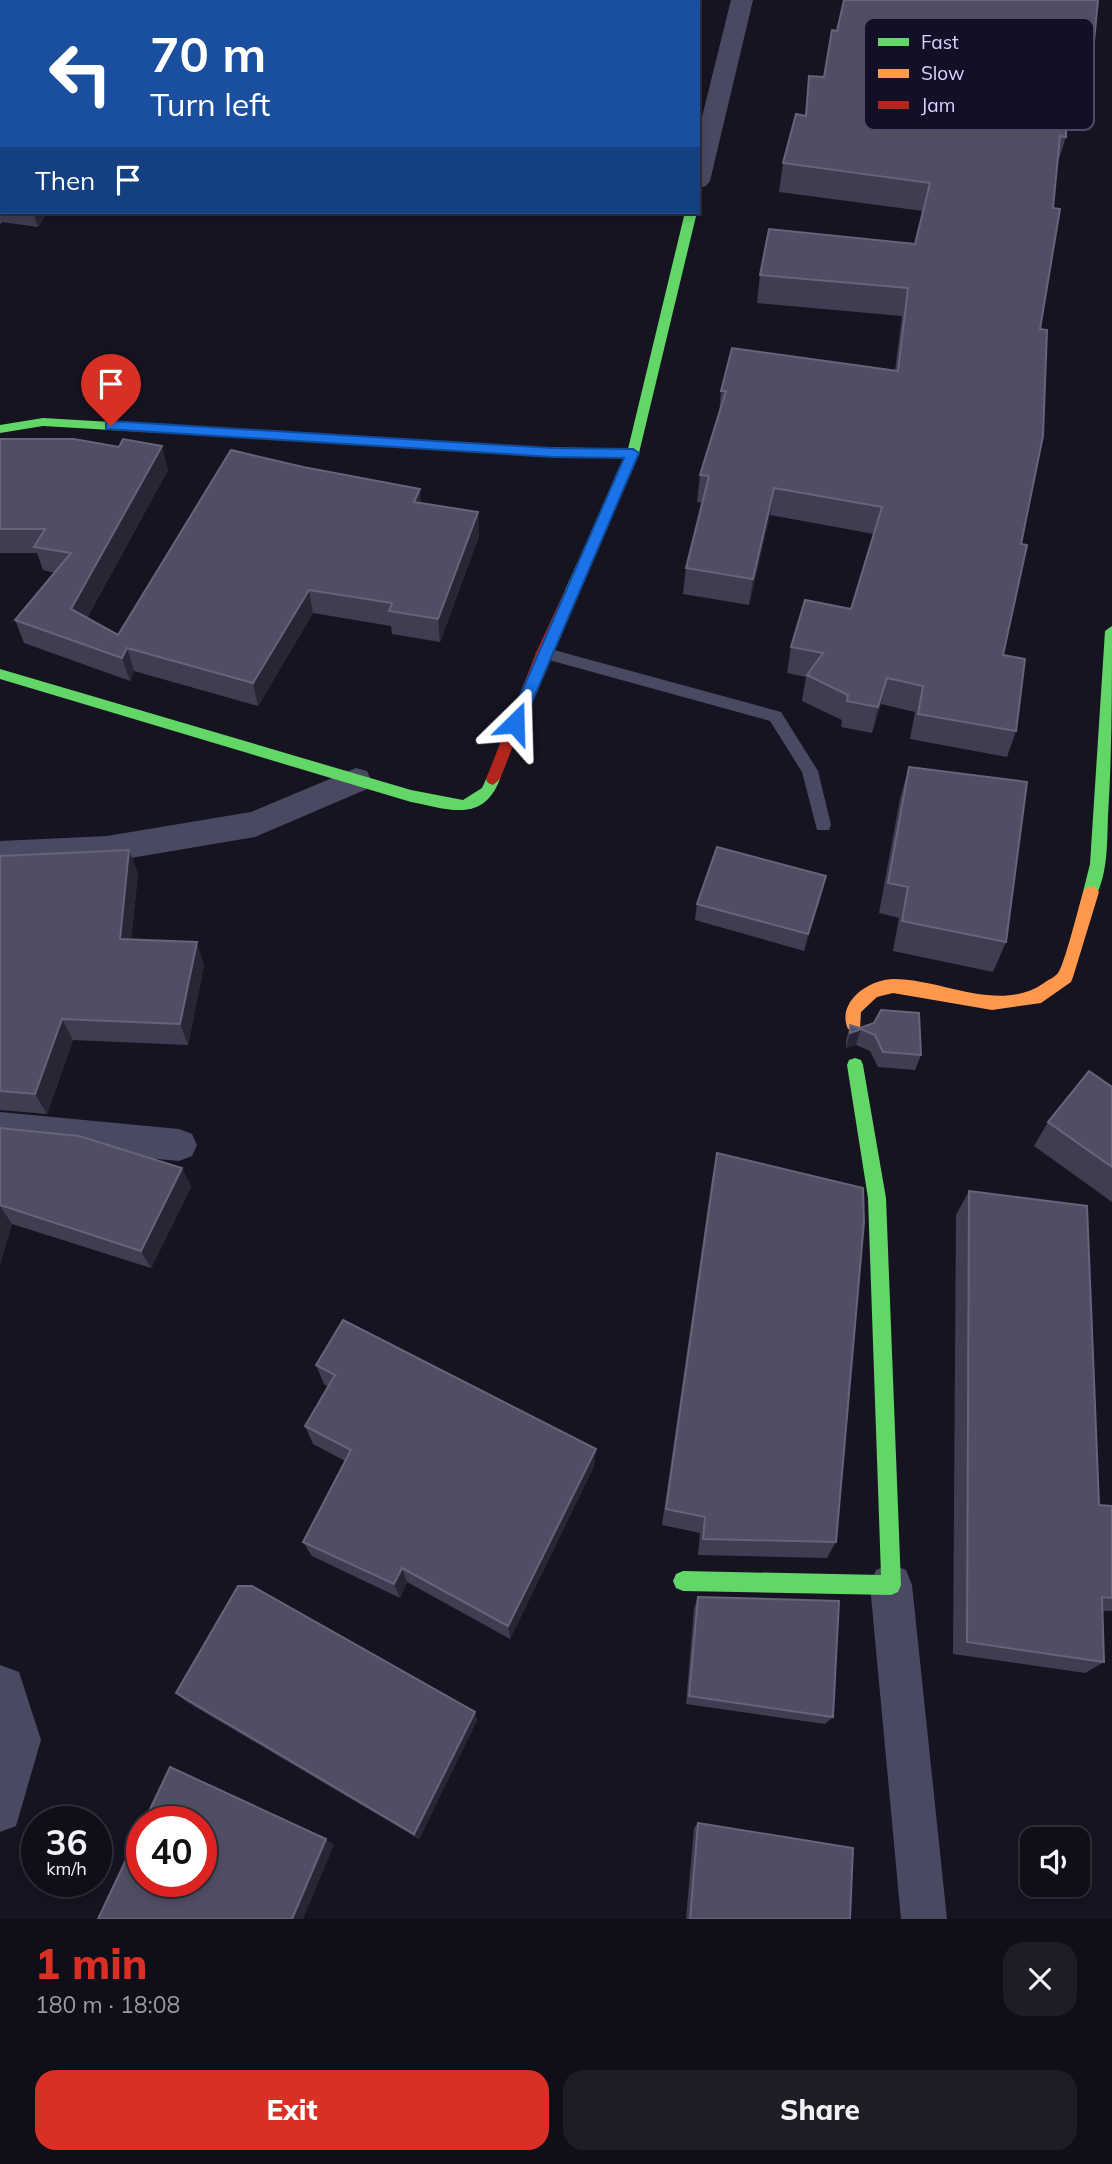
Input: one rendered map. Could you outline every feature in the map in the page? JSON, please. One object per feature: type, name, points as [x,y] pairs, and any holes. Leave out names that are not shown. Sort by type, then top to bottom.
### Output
[{"type":"street","points":[[700,173],[742,0]]},
{"type":"street","points":[[0,674],[411,796],[466,806],[488,792],[543,653],[633,453],[691,214]]},
{"type":"street","points":[[0,429],[43,422],[552,452],[633,453]]},
{"type":"street","points":[[853,1024],[853,1010],[872,990],[893,986],[992,1003],[1035,998],[1065,977],[1105,866],[1112,631]]},
{"type":"street","points":[[0,853],[107,849],[255,824],[356,779]]},
{"type":"street","points":[[855,1065],[891,1585],[924,1919]]},
{"type":"street","points":[[0,1128],[178,1145]]},
{"type":"street","points":[[683,1581],[891,1585]]},
{"type":"street","points":[[0,1686],[4,1686],[19,1740],[0,1810]]},
{"type":"lane","points":[[543,653],[775,716],[810,771],[823,825]]},
{"type":"building","points":[[844,0],[1098,0],[1094,42],[1094,18],[864,18],[864,130],[1066,130],[1066,137],[1060,136],[1053,208],[1060,209],[1040,329],[1047,330],[1043,436],[1021,544],[1027,545],[1003,655],[1025,659],[1016,731],[918,714],[923,686],[887,678],[878,707],[847,701],[848,695],[807,675],[823,653],[791,647],[805,600],[851,609],[882,507],[774,488],[753,579],[686,568],[709,476],[700,475],[726,391],[721,391],[732,348],[898,371],[908,288],[760,275],[769,229],[915,244],[930,183],[783,163],[796,114],[806,116],[809,76],[824,77],[832,30],[837,31]]},
{"type":"building","points":[[0,439],[74,439],[119,447],[123,439],[162,446],[71,609],[118,635],[231,450],[420,489],[414,502],[478,512],[438,619],[389,611],[392,603],[309,590],[253,683],[127,648],[122,658],[15,620],[71,553],[34,547],[45,529],[0,529]]},
{"type":"building","points":[[909,767],[1027,782],[1006,942],[902,921],[908,887],[888,883]]},
{"type":"building","points":[[717,847],[826,876],[808,934],[697,904]]},
{"type":"building","points":[[129,850],[120,939],[197,942],[180,1024],[62,1019],[35,1094],[0,1091],[0,856]]},
{"type":"building","points":[[881,1010],[919,1013],[921,1055],[883,1052],[875,1035],[861,1029],[850,1033],[850,1025],[860,1028],[874,1023]]},
{"type":"building","points":[[1089,1071],[1112,1087],[1112,1167],[1048,1122]]},
{"type":"building","points":[[0,1128],[79,1136],[182,1168],[141,1251],[0,1205]]},
{"type":"building","points":[[717,1153],[863,1188],[864,1222],[836,1542],[703,1539],[705,1517],[666,1509]]},
{"type":"building","points":[[969,1191],[1087,1206],[1099,1505],[1112,1506],[1112,1598],[1102,1597],[1104,1662],[967,1642]]},
{"type":"building","points":[[343,1320],[596,1449],[508,1626],[402,1568],[394,1584],[303,1542],[351,1450],[305,1426],[335,1375],[316,1365]]},
{"type":"building","points":[[238,1586],[252,1586],[475,1712],[414,1834],[176,1693]]},
{"type":"building","points":[[698,1597],[839,1601],[833,1717],[689,1696]]},
{"type":"building","points":[[170,1767],[326,1839],[292,1919],[98,1919],[108,1897],[112,1897],[112,1889],[126,1860],[126,1897],[217,1897],[217,1806],[152,1806]]},
{"type":"building","points":[[698,1823],[853,1848],[850,1919],[690,1919]]},
{"type":"traffic: fast","points":[[572,590],[633,453],[691,214]]},
{"type":"traffic: fast","points":[[0,429],[43,422],[534,451]]},
{"type":"traffic: fast","points":[[1091,892],[1098,864],[1112,631]]},
{"type":"traffic: fast","points":[[0,674],[411,796],[465,806],[488,792],[493,779]]},
{"type":"traffic: fast","points":[[683,1581],[891,1585],[877,1198],[855,1065]]},
{"type":"traffic: slow","points":[[534,451],[633,453]]},
{"type":"traffic: slow","points":[[854,1024],[853,1010],[872,991],[893,986],[992,1003],[1035,998],[1065,977],[1091,892]]},
{"type":"traffic: jam","points":[[493,779],[543,653],[572,590]]},
{"type":"route","points":[[111,426],[552,452],[633,453],[543,653],[515,723]]}]
